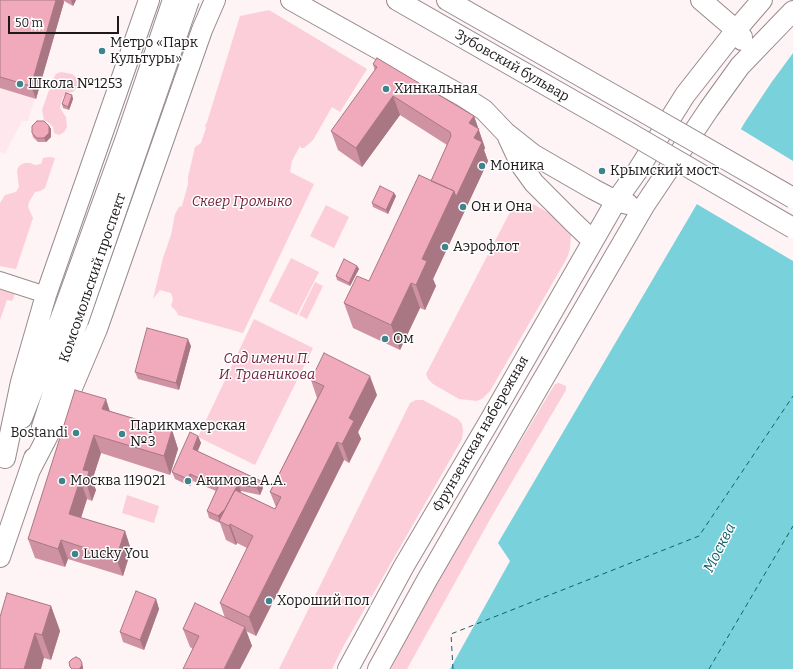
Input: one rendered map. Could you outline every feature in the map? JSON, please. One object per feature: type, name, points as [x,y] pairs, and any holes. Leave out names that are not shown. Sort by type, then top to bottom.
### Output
[{"type":"main road","name":"Комсомольский проспект","points":[[0,556],[30,470],[52,396],[70,318],[126,138],[173,0]]},
{"type":"main road","name":"Комсомольский проспект","points":[[3,465],[34,392],[70,318],[189,0]]},
{"type":"main road","points":[[194,0],[200,10],[202,30]]},
{"type":"main road","points":[[30,470],[69,395],[97,329],[202,30],[214,0]]},
{"type":"main road","points":[[291,0],[464,97],[484,110],[505,132],[534,155],[616,201],[631,205],[644,206]]},
{"type":"main road","name":"Зубовский бульвар","points":[[397,0],[793,228]]},
{"type":"main road","name":"Зубовский бульвар","points":[[447,0],[793,198]]},
{"type":"main road","points":[[701,0],[742,36],[743,44],[740,66]]},
{"type":"main road","name":"Фрунзенская набережная","points":[[348,669],[404,566],[616,201],[638,170],[685,95],[736,30],[762,0]]},
{"type":"main road","points":[[3,465],[21,382],[46,295],[149,2]]},
{"type":"main road","name":"Фрунзенская набережная","points":[[378,669],[427,580],[644,206],[709,109],[740,66],[793,11]]},
{"type":"main road","points":[[505,132],[521,165],[534,183],[593,241]]},
{"type":"street","points":[[0,280],[46,295]]},
{"type":"shaded area","name":"Школа №1253","points":[[0,0],[58,0],[64,2],[28,121],[22,121],[5,154],[0,152]]},
{"type":"green space","name":"Сквер Громыко","points":[[269,10],[367,69],[340,112],[332,107],[313,140],[304,148],[301,148],[300,146],[292,161],[290,172],[314,184],[243,333],[178,315],[171,306],[173,299],[171,293],[160,290],[153,299],[163,258],[171,235],[175,214],[179,207],[182,206],[195,147],[201,143],[240,16]]},
{"type":"green space","points":[[61,72],[72,74],[76,77],[77,88],[73,92],[68,93],[63,97],[61,102],[60,108],[66,117],[67,127],[64,132],[59,135],[54,133],[53,127],[44,120],[42,110],[53,79],[56,74]]},
{"type":"green space","points":[[43,158],[55,158],[45,188],[35,192],[29,202],[28,207],[33,218],[16,269],[0,266],[0,203],[5,195],[16,192],[19,187],[17,171],[19,166],[24,163],[35,165],[41,164]]},
{"type":"green space","points":[[524,202],[535,205],[561,220],[571,234],[570,249],[567,258],[490,391],[483,398],[477,401],[459,399],[433,384],[428,379],[426,374],[509,214],[515,206]]},
{"type":"green space","points":[[326,205],[349,217],[334,248],[310,236]]},
{"type":"green space","points":[[291,258],[319,272],[297,315],[269,301]]},
{"type":"green space","points":[[315,282],[323,286],[307,319],[299,315]]},
{"type":"green space","points":[[0,289],[15,294],[12,301],[7,300],[0,320]]},
{"type":"green space","name":"Сад имени П. И. Травникова","points":[[254,319],[313,348],[255,465],[198,437]]},
{"type":"green space","points":[[559,383],[566,386],[566,390],[493,514],[407,669],[391,669],[418,616],[496,482],[555,384]]},
{"type":"green space","points":[[416,400],[423,400],[458,419],[462,424],[462,439],[344,645],[332,669],[279,669],[410,403]]},
{"type":"green space","points":[[127,495],[159,506],[154,523],[122,513]]},
{"type":"water","name":"Москва","points":[[793,53],[793,669],[450,669],[510,561],[498,543],[745,122]]},
{"type":"pier","points":[[739,128],[793,161],[793,261],[695,203]]},
{"type":"building","points":[[0,0],[56,0],[31,86],[0,77]]},
{"type":"building","points":[[377,58],[474,116],[469,123],[479,129],[474,138],[482,142],[456,197],[454,191],[431,181],[451,136],[450,132],[393,96],[356,148],[331,131],[377,67],[373,64]]},
{"type":"building","points":[[66,93],[72,95],[68,107],[62,104]]},
{"type":"building","points":[[37,121],[44,121],[49,126],[49,133],[44,138],[37,138],[32,133],[32,126]]},
{"type":"building","points":[[419,175],[454,191],[422,259],[427,261],[416,285],[411,283],[391,325],[344,303],[357,276],[369,281]]},
{"type":"building","points":[[380,186],[394,193],[386,210],[372,203]]},
{"type":"building","points":[[344,259],[357,266],[349,283],[336,276]]},
{"type":"building","points":[[147,328],[188,339],[176,383],[135,372]]},
{"type":"building","points":[[324,353],[370,376],[349,418],[354,421],[342,444],[337,442],[249,617],[220,603],[253,536],[230,524],[229,526],[219,521],[235,490],[275,509],[281,497],[270,492],[324,386],[311,380]]},
{"type":"building","points":[[75,390],[106,399],[102,409],[172,430],[164,456],[94,435],[83,470],[89,471],[86,482],[80,480],[69,514],[125,531],[116,558],[61,540],[58,549],[28,539]]},
{"type":"building","points":[[190,432],[198,436],[193,449],[261,481],[257,488],[238,484],[225,509],[218,516],[207,511],[218,487],[190,474],[188,479],[172,472]]},
{"type":"building","points":[[136,591],[156,599],[140,640],[120,632]]},
{"type":"building","points":[[7,593],[51,606],[42,635],[35,633],[24,669],[0,669],[0,617]]},
{"type":"building","points":[[195,603],[245,627],[224,669],[183,669],[199,636],[183,629]]},
{"type":"building","points":[[76,657],[80,659],[82,663],[81,667],[79,669],[72,669],[69,662]]},
{"type":"ferry route","points":[[453,669],[451,634],[699,536],[793,396]]},
{"type":"ferry route","points":[[709,669],[793,526]]},
{"type":"place","name":"Метро «Парк Культуры»","points":[[102,51]]},
{"type":"place","name":"Школа №1253","points":[[20,84]]},
{"type":"place","name":"Хинкальная","points":[[386,89]]},
{"type":"place","name":"Моника","points":[[482,166]]},
{"type":"place","name":"Крымский мост","points":[[602,171]]},
{"type":"place","name":"Он и Она","points":[[463,207]]},
{"type":"place","name":"Аэрофлот","points":[[445,247]]},
{"type":"place","name":"Ом","points":[[385,339]]},
{"type":"place","name":"Bostandi","points":[[76,433]]},
{"type":"place","name":"Парикмахерская №3","points":[[122,434]]},
{"type":"place","name":"Москва 119021","points":[[62,481]]},
{"type":"place","name":"Акимова А.А.","points":[[188,481]]},
{"type":"place","name":"Lucky You","points":[[75,554]]},
{"type":"place","name":"Хороший пол","points":[[269,601]]}]
